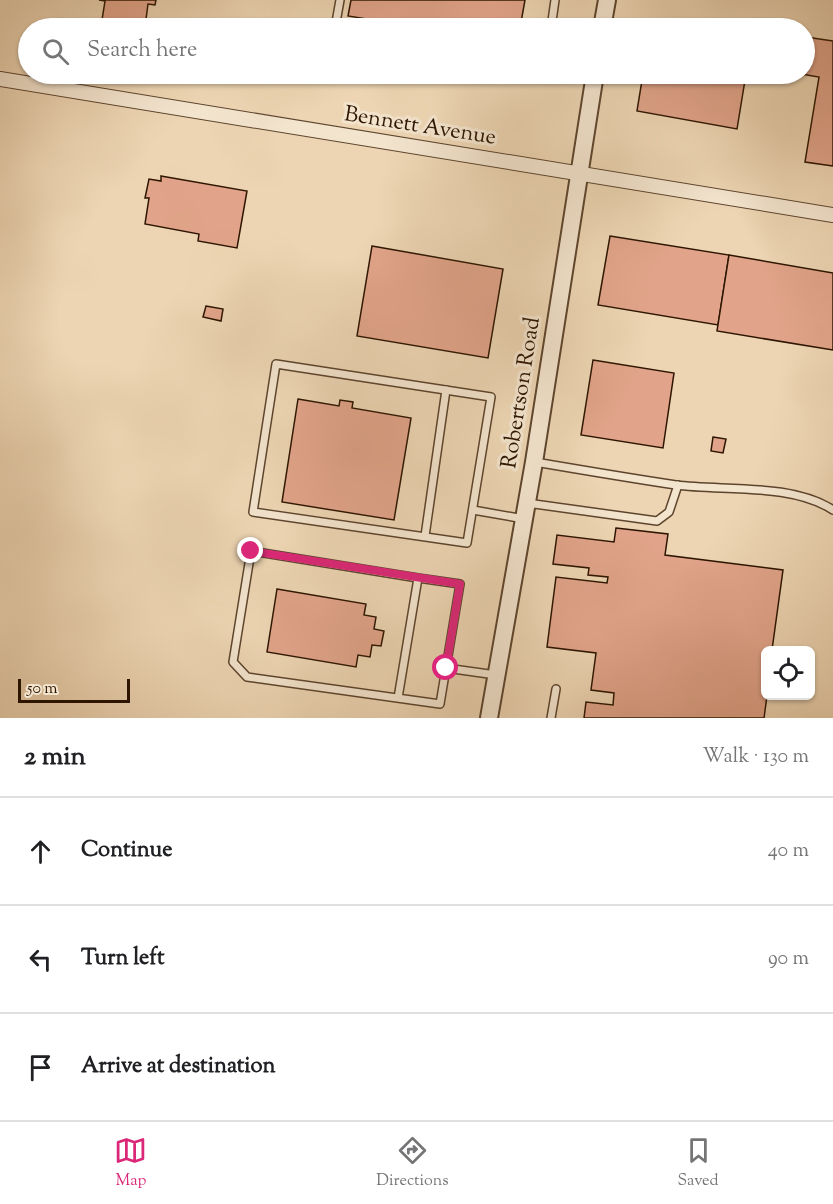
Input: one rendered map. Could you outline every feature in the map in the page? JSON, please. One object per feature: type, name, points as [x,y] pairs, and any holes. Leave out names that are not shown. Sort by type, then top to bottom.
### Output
[{"type":"street","points":[[604,18],[607,0]]},
{"type":"street","name":"Bennett Avenue","points":[[0,79],[18,82]]},
{"type":"street","name":"Bennett Avenue","points":[[30,84],[833,215]]},
{"type":"street","name":"Robertson Road","points":[[489,718],[534,462],[593,84]]},
{"type":"lane","points":[[336,18],[339,0]]},
{"type":"lane","points":[[552,18],[555,0]]},
{"type":"lane","points":[[276,364],[446,390],[491,397],[467,543],[253,512],[276,364]]},
{"type":"lane","points":[[425,536],[446,390]]},
{"type":"lane","points":[[534,462],[678,485],[785,495],[810,500],[833,510]]},
{"type":"lane","points":[[473,510],[525,511],[650,522],[664,518],[669,512],[678,485]]},
{"type":"lane","points":[[251,551],[418,578],[460,584],[440,704],[247,677],[233,662],[251,551]]},
{"type":"lane","points":[[398,698],[418,578]]},
{"type":"lane","points":[[446,668],[496,675]]},
{"type":"lane","points":[[551,718],[556,689]]},
{"type":"building","points":[[99,0],[156,0],[155,5],[148,4],[146,18],[102,18],[105,1]]},
{"type":"building","points":[[351,0],[525,0],[522,18],[360,18],[348,16]]},
{"type":"building","points":[[815,38],[833,41],[833,166],[805,162],[819,77],[815,76]]},
{"type":"building","points":[[641,84],[744,84],[737,129],[637,111]]},
{"type":"building","points":[[161,176],[247,191],[237,248],[198,241],[199,234],[145,224],[149,198],[145,198],[149,179],[161,181]]},
{"type":"building","points":[[610,236],[729,255],[718,325],[598,305]]},
{"type":"building","points":[[372,246],[503,269],[488,358],[357,336]]},
{"type":"building","points":[[729,255],[833,273],[833,350],[717,331]]},
{"type":"building","points":[[206,306],[223,309],[221,321],[203,317]]},
{"type":"building","points":[[593,360],[674,373],[663,448],[581,435]]},
{"type":"building","points":[[298,399],[339,406],[340,400],[353,402],[352,408],[411,418],[394,520],[282,502]]},
{"type":"building","points":[[713,437],[726,439],[723,453],[711,451]]},
{"type":"building","points":[[616,528],[668,534],[665,555],[783,570],[773,646],[761,646],[761,700],[766,700],[764,718],[584,718],[586,702],[613,705],[614,693],[591,690],[596,653],[547,647],[556,577],[607,583],[608,577],[588,575],[589,568],[553,564],[557,535],[614,542]]},
{"type":"building","points":[[277,589],[366,604],[364,615],[376,617],[374,629],[384,631],[381,646],[372,645],[370,657],[358,655],[356,667],[267,652]]},
{"type":"route","points":[[251,551],[460,584],[446,668]]}]
